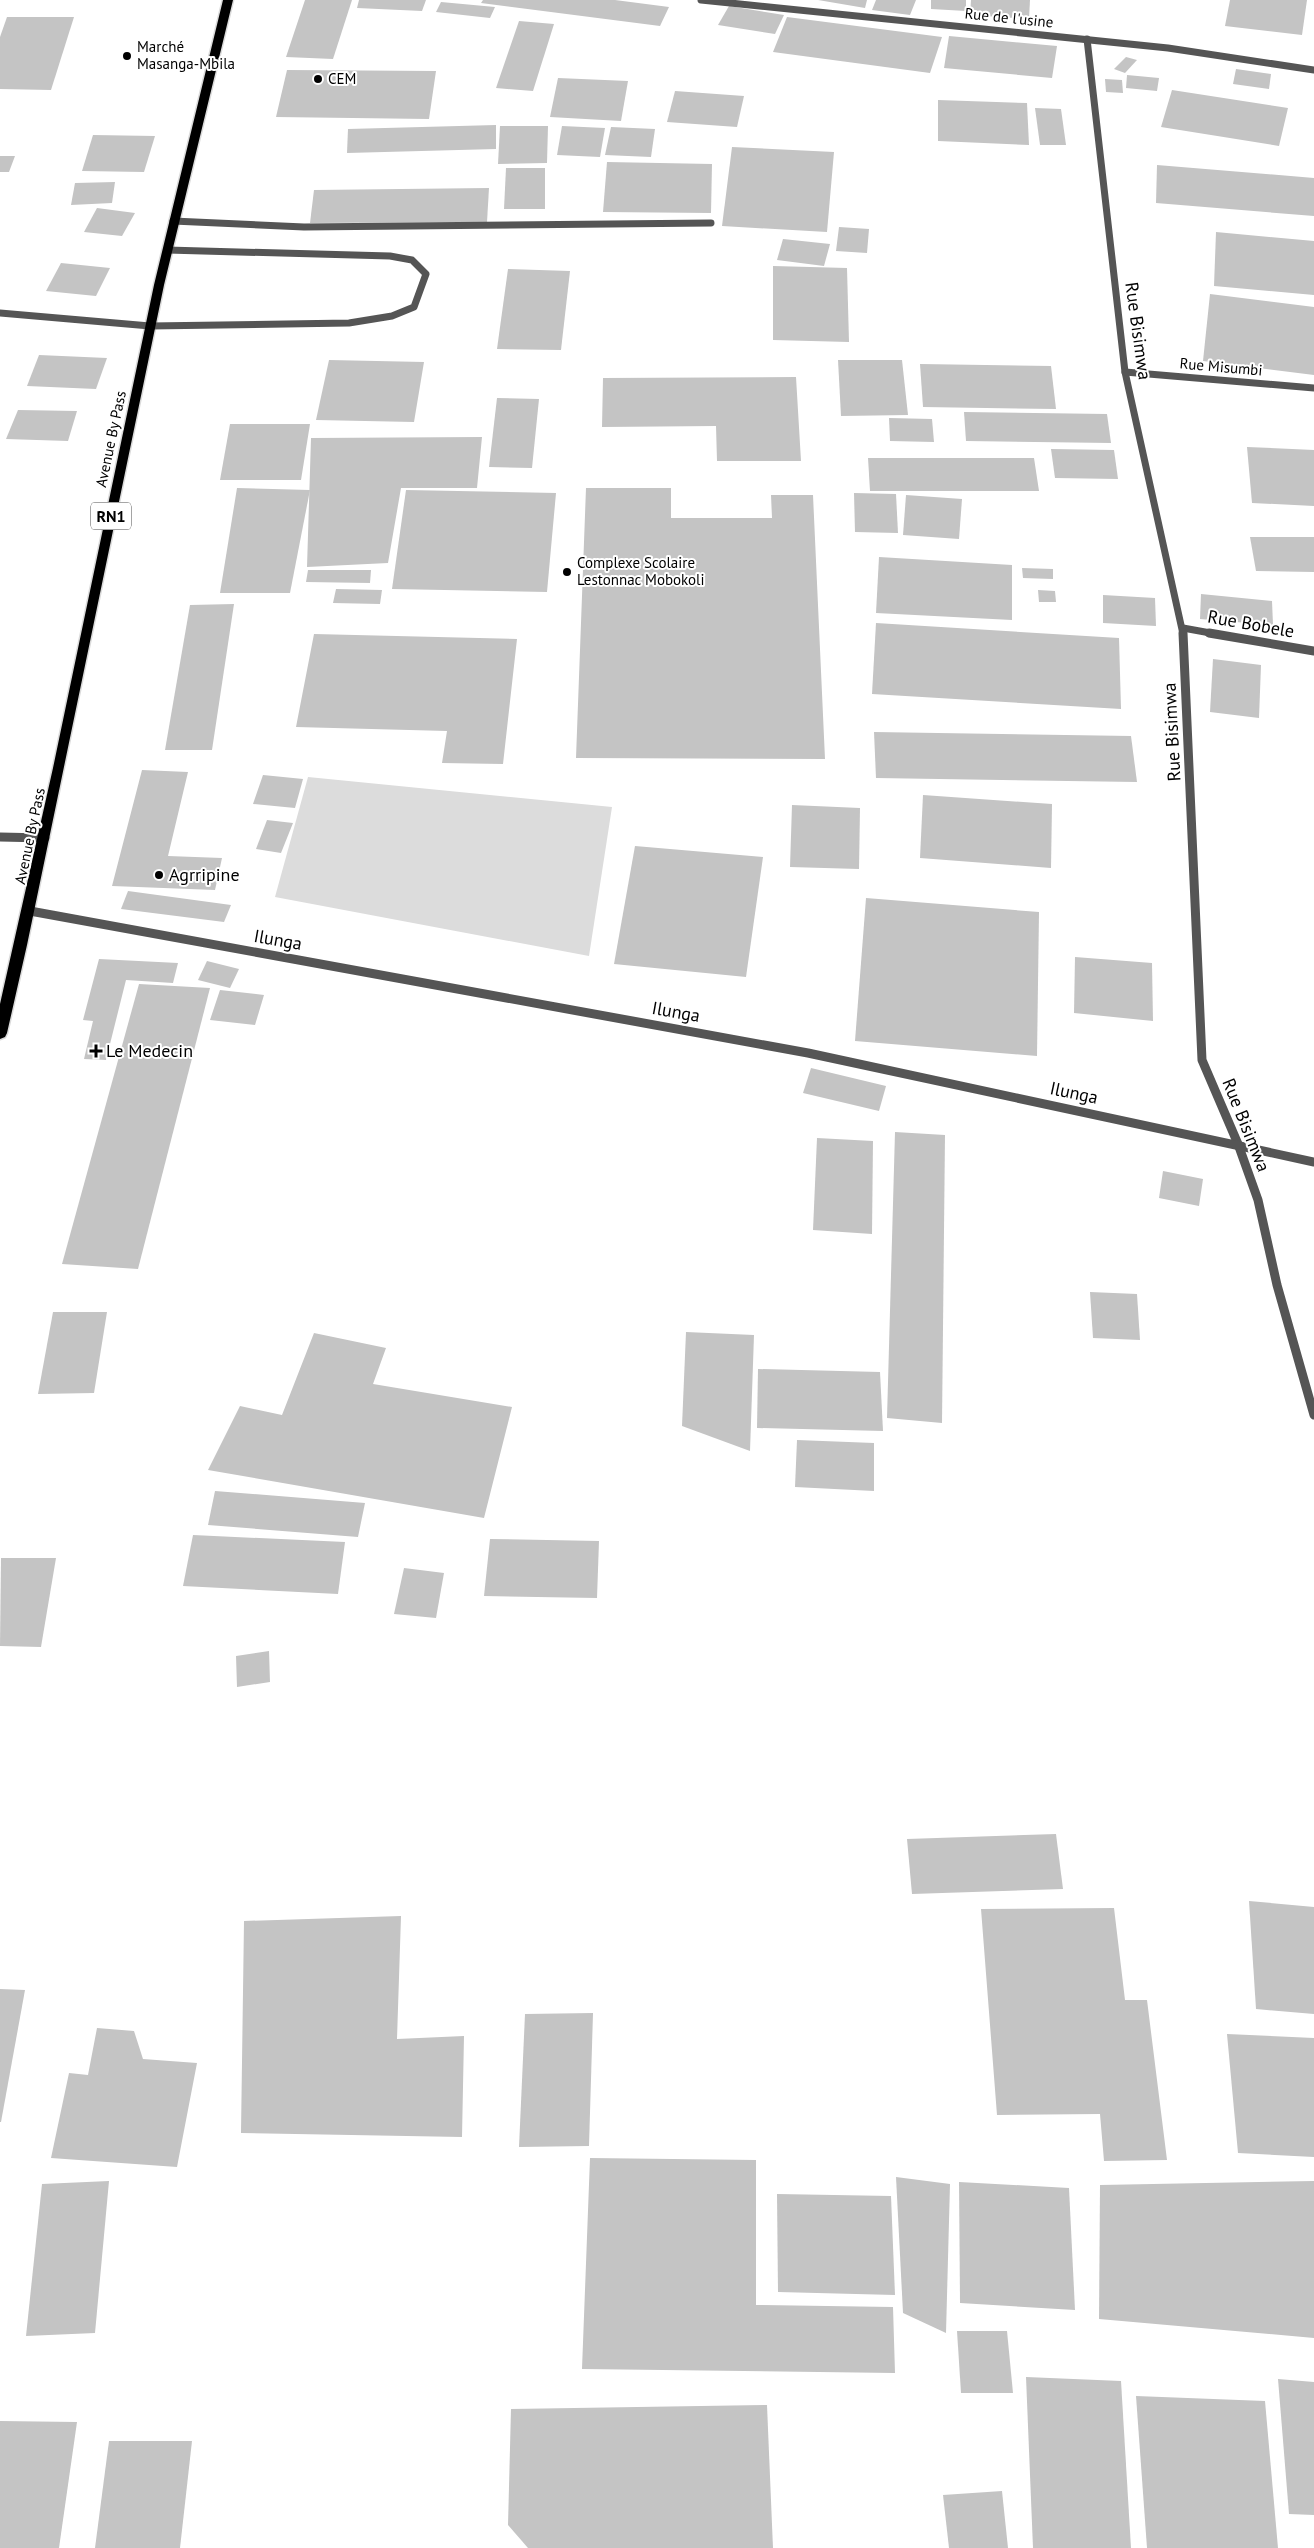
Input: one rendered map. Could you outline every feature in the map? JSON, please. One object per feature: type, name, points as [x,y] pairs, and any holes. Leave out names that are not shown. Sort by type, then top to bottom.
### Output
[{"type":"highway","name":"Avenue By Pass","points":[[0,1033],[46,838],[173,221],[228,0]]},
{"type":"street","name":"Rue de l'usine","points":[[701,0],[1168,48],[1314,70]]},
{"type":"street","name":"Rue Bisimwa","points":[[1086,39],[1125,372],[1183,628],[1202,1060],[1238,1144],[1258,1200],[1277,1285],[1314,1415]]},
{"type":"street","points":[[173,221],[304,227],[711,223]]},
{"type":"street","points":[[0,312],[150,326],[349,323],[392,316],[414,307],[426,274],[412,260],[390,256],[167,250]]},
{"type":"street","name":"Rue Misumbi","points":[[1125,372],[1314,388]]},
{"type":"street","name":"Rue Bobele","points":[[1183,628],[1314,651]]},
{"type":"street","points":[[0,837],[46,838]]},
{"type":"street","name":"Ilunga","points":[[30,911],[808,1053],[1238,1144],[1314,1162]]},
{"type":"shaded area","points":[[308,777],[612,807],[589,956],[275,897]]},
{"type":"building","points":[[305,0],[352,0],[333,59],[286,57]]},
{"type":"building","points":[[359,0],[426,0],[422,11],[357,8]]},
{"type":"building","points":[[483,0],[615,0],[669,7],[660,26],[481,3]]},
{"type":"building","points":[[818,0],[867,0],[865,8]]},
{"type":"building","points":[[876,0],[916,0],[910,15],[872,10]]},
{"type":"building","points":[[931,0],[966,0],[966,11],[931,9]]},
{"type":"building","points":[[971,0],[1030,0],[1029,19],[970,15]]},
{"type":"building","points":[[1230,0],[1307,0],[1302,35],[1225,26]]},
{"type":"building","points":[[441,2],[495,7],[490,18],[436,12]]},
{"type":"building","points":[[729,6],[784,15],[775,34],[718,25]]},
{"type":"building","points":[[7,17],[74,17],[51,90],[0,89],[0,37]]},
{"type":"building","points":[[787,17],[942,37],[930,73],[773,52]]},
{"type":"building","points":[[519,21],[554,24],[533,91],[496,88]]},
{"type":"building","points":[[949,36],[1057,46],[1052,78],[944,68]]},
{"type":"building","points":[[1126,57],[1137,60],[1125,73],[1114,69]]},
{"type":"building","points":[[1236,69],[1271,74],[1269,89],[1233,84]]},
{"type":"building","points":[[287,70],[436,71],[429,119],[276,117]]},
{"type":"building","points":[[1127,75],[1159,78],[1157,91],[1126,88]]},
{"type":"building","points":[[558,78],[628,81],[621,121],[550,117]]},
{"type":"building","points":[[1105,79],[1122,80],[1123,93],[1106,92]]},
{"type":"building","points":[[1172,90],[1288,108],[1279,146],[1161,127]]},
{"type":"building","points":[[675,91],[744,96],[737,127],[667,122]]},
{"type":"building","points":[[938,100],[1027,103],[1029,145],[938,141]]},
{"type":"building","points":[[1035,108],[1061,109],[1066,145],[1040,145]]},
{"type":"building","points":[[496,125],[496,149],[347,153],[348,129]]},
{"type":"building","points":[[500,126],[548,126],[547,163],[498,164]]},
{"type":"building","points":[[562,126],[605,128],[600,157],[557,155]]},
{"type":"building","points":[[611,127],[655,129],[651,157],[605,155]]},
{"type":"building","points":[[93,135],[155,136],[144,172],[82,171]]},
{"type":"building","points":[[732,147],[834,152],[827,232],[722,226]]},
{"type":"building","points":[[0,156],[15,156],[9,172],[0,172]]},
{"type":"building","points":[[607,162],[712,164],[711,213],[603,212]]},
{"type":"building","points":[[1157,165],[1314,178],[1314,216],[1156,203]]},
{"type":"building","points":[[506,168],[545,168],[545,209],[504,209]]},
{"type":"building","points":[[115,182],[112,203],[71,205],[75,183]]},
{"type":"building","points":[[489,188],[487,222],[310,223],[314,190]]},
{"type":"building","points":[[97,208],[135,213],[122,236],[84,232]]},
{"type":"building","points":[[839,227],[869,229],[867,253],[836,251]]},
{"type":"building","points":[[1216,232],[1314,241],[1314,295],[1214,286]]},
{"type":"building","points":[[783,239],[830,244],[824,266],[777,260]]},
{"type":"building","points":[[61,263],[110,268],[96,296],[46,291]]},
{"type":"building","points":[[773,266],[847,268],[849,342],[773,340]]},
{"type":"building","points":[[508,269],[570,271],[561,350],[497,349]]},
{"type":"building","points":[[1210,294],[1314,307],[1314,375],[1203,361]]},
{"type":"building","points":[[39,355],[107,358],[96,389],[27,386]]},
{"type":"building","points":[[329,360],[424,362],[414,422],[316,420]]},
{"type":"building","points":[[838,360],[902,360],[908,415],[841,416]]},
{"type":"building","points":[[920,364],[1051,366],[1056,409],[923,407]]},
{"type":"building","points":[[796,377],[801,461],[717,461],[716,426],[602,427],[603,378]]},
{"type":"building","points":[[497,398],[539,399],[532,468],[489,467]]},
{"type":"building","points":[[18,410],[77,411],[68,441],[6,439]]},
{"type":"building","points":[[964,412],[1107,414],[1111,443],[966,441]]},
{"type":"building","points":[[889,418],[932,419],[934,442],[890,441]]},
{"type":"building","points":[[230,424],[310,424],[301,480],[220,480]]},
{"type":"building","points":[[482,437],[477,488],[401,488],[388,563],[307,567],[311,438]]},
{"type":"building","points":[[1247,447],[1314,450],[1314,506],[1252,503]]},
{"type":"building","points":[[1051,449],[1114,450],[1118,479],[1055,478]]},
{"type":"building","points":[[868,458],[1034,458],[1039,491],[870,491]]},
{"type":"building","points":[[237,488],[310,490],[290,593],[220,593]]},
{"type":"building","points":[[586,488],[671,488],[671,518],[772,518],[771,495],[813,495],[825,759],[576,758]]},
{"type":"building","points":[[406,490],[556,493],[547,592],[392,589]]},
{"type":"building","points":[[854,493],[896,494],[898,533],[855,532]]},
{"type":"building","points":[[906,495],[962,499],[959,539],[903,535]]},
{"type":"building","points":[[1250,537],[1314,537],[1314,572],[1256,571]]},
{"type":"building","points":[[879,557],[1012,565],[1012,620],[876,613]]},
{"type":"building","points":[[1022,568],[1053,569],[1053,579],[1023,578]]},
{"type":"building","points":[[308,570],[371,570],[370,583],[306,582]]},
{"type":"building","points":[[336,589],[382,590],[380,604],[333,603]]},
{"type":"building","points":[[1038,590],[1055,591],[1056,602],[1039,602]]},
{"type":"building","points":[[1201,594],[1272,601],[1273,625],[1200,619]]},
{"type":"building","points":[[1103,595],[1155,598],[1156,626],[1103,623]]},
{"type":"building","points":[[234,604],[212,750],[165,750],[190,605]]},
{"type":"building","points":[[876,623],[1119,638],[1121,709],[872,694]]},
{"type":"building","points":[[314,634],[517,639],[503,764],[442,763],[447,731],[296,727]]},
{"type":"building","points":[[1213,659],[1261,665],[1259,718],[1210,712]]},
{"type":"building","points":[[874,732],[1131,736],[1137,782],[876,778]]},
{"type":"building","points":[[142,770],[188,772],[168,856],[222,858],[215,890],[112,886]]},
{"type":"building","points":[[263,775],[303,779],[295,808],[253,804]]},
{"type":"building","points":[[923,795],[1052,804],[1051,868],[920,858]]},
{"type":"building","points":[[792,805],[860,808],[859,869],[790,867]]},
{"type":"building","points":[[267,820],[293,823],[281,853],[256,849]]},
{"type":"building","points":[[635,846],[763,857],[746,977],[614,964]]},
{"type":"building","points":[[128,891],[231,905],[224,922],[121,909]]},
{"type":"building","points":[[866,898],[1039,912],[1037,1056],[855,1041]]},
{"type":"building","points":[[1075,957],[1152,963],[1153,1021],[1074,1013]]},
{"type":"building","points":[[99,959],[178,963],[173,983],[126,980],[106,1060],[84,1059],[93,1021],[83,1020]]},
{"type":"building","points":[[207,961],[239,969],[230,988],[198,980]]},
{"type":"building","points":[[139,984],[210,988],[138,1269],[62,1264]]},
{"type":"building","points":[[220,990],[264,995],[255,1025],[210,1020]]},
{"type":"building","points":[[811,1068],[886,1086],[879,1111],[803,1093]]},
{"type":"building","points":[[895,1132],[945,1135],[942,1423],[887,1418]]},
{"type":"building","points":[[817,1138],[873,1141],[872,1234],[813,1230]]},
{"type":"building","points":[[1163,1171],[1203,1179],[1199,1206],[1159,1198]]},
{"type":"building","points":[[1090,1292],[1137,1294],[1140,1340],[1093,1338]]},
{"type":"building","points":[[53,1312],[107,1312],[94,1393],[38,1394]]},
{"type":"building","points":[[686,1332],[754,1335],[750,1451],[682,1426]]},
{"type":"building","points":[[314,1333],[386,1348],[373,1384],[512,1407],[484,1518],[208,1470],[240,1406],[282,1415]]},
{"type":"building","points":[[758,1369],[880,1372],[883,1431],[757,1428]]},
{"type":"building","points":[[797,1440],[874,1443],[874,1491],[795,1487]]},
{"type":"building","points":[[215,1491],[365,1503],[358,1537],[208,1525]]},
{"type":"building","points":[[193,1535],[345,1542],[338,1594],[183,1586]]},
{"type":"building","points":[[490,1539],[599,1541],[597,1598],[484,1596]]},
{"type":"building","points":[[1,1558],[56,1558],[41,1647],[0,1646]]},
{"type":"building","points":[[404,1568],[444,1573],[436,1618],[394,1614]]},
{"type":"building","points":[[269,1651],[270,1682],[237,1687],[236,1656]]},
{"type":"building","points":[[1056,1834],[1063,1889],[912,1894],[907,1839]]},
{"type":"building","points":[[1249,1901],[1314,1907],[1314,2014],[1256,2009]]},
{"type":"building","points":[[1114,1908],[1125,2000],[1147,2000],[1167,2160],[1104,2161],[1100,2114],[997,2115],[981,1909]]},
{"type":"building","points":[[401,1916],[397,2039],[464,2036],[462,2137],[241,2133],[244,1921]]},
{"type":"building","points":[[0,1989],[25,1990],[1,2122],[0,2122]]},
{"type":"building","points":[[593,2013],[589,2146],[519,2147],[525,2014]]},
{"type":"building","points":[[97,2028],[134,2031],[143,2059],[197,2063],[177,2167],[51,2158],[69,2073],[88,2075]]},
{"type":"building","points":[[1227,2034],[1314,2038],[1314,2157],[1238,2153]]},
{"type":"building","points":[[590,2158],[756,2160],[756,2305],[893,2307],[895,2373],[582,2369]]},
{"type":"building","points":[[896,2177],[950,2184],[946,2333],[903,2313]]},
{"type":"building","points":[[109,2181],[95,2333],[26,2336],[42,2184]]},
{"type":"building","points":[[1314,2181],[1314,2338],[1099,2319],[1100,2185]]},
{"type":"building","points":[[959,2182],[1069,2188],[1075,2310],[960,2303]]},
{"type":"building","points":[[777,2194],[891,2196],[895,2295],[778,2292]]},
{"type":"building","points":[[957,2331],[1007,2331],[1013,2393],[961,2393]]},
{"type":"building","points":[[1026,2377],[1121,2381],[1131,2548],[1033,2548]]},
{"type":"building","points":[[1278,2379],[1314,2382],[1314,2515],[1289,2514]]},
{"type":"building","points":[[1136,2396],[1265,2401],[1278,2548],[1147,2548]]},
{"type":"building","points":[[767,2405],[773,2548],[528,2548],[508,2525],[511,2409]]},
{"type":"building","points":[[0,2421],[77,2422],[59,2548],[0,2548]]},
{"type":"building","points":[[109,2441],[192,2441],[180,2548],[95,2548]]},
{"type":"building","points":[[1002,2491],[1008,2548],[949,2548],[943,2495]]},
{"type":"place","name":"Marché Masanga-Mbila","points":[[127,56]]},
{"type":"place","name":"CEM","points":[[318,79]]},
{"type":"place","name":"Complexe Scolaire Lestonnac Mobokoli","points":[[567,572]]},
{"type":"place","name":"Agrripine","points":[[159,875]]},
{"type":"place","name":"Le Medecin","points":[[96,1051]]}]
